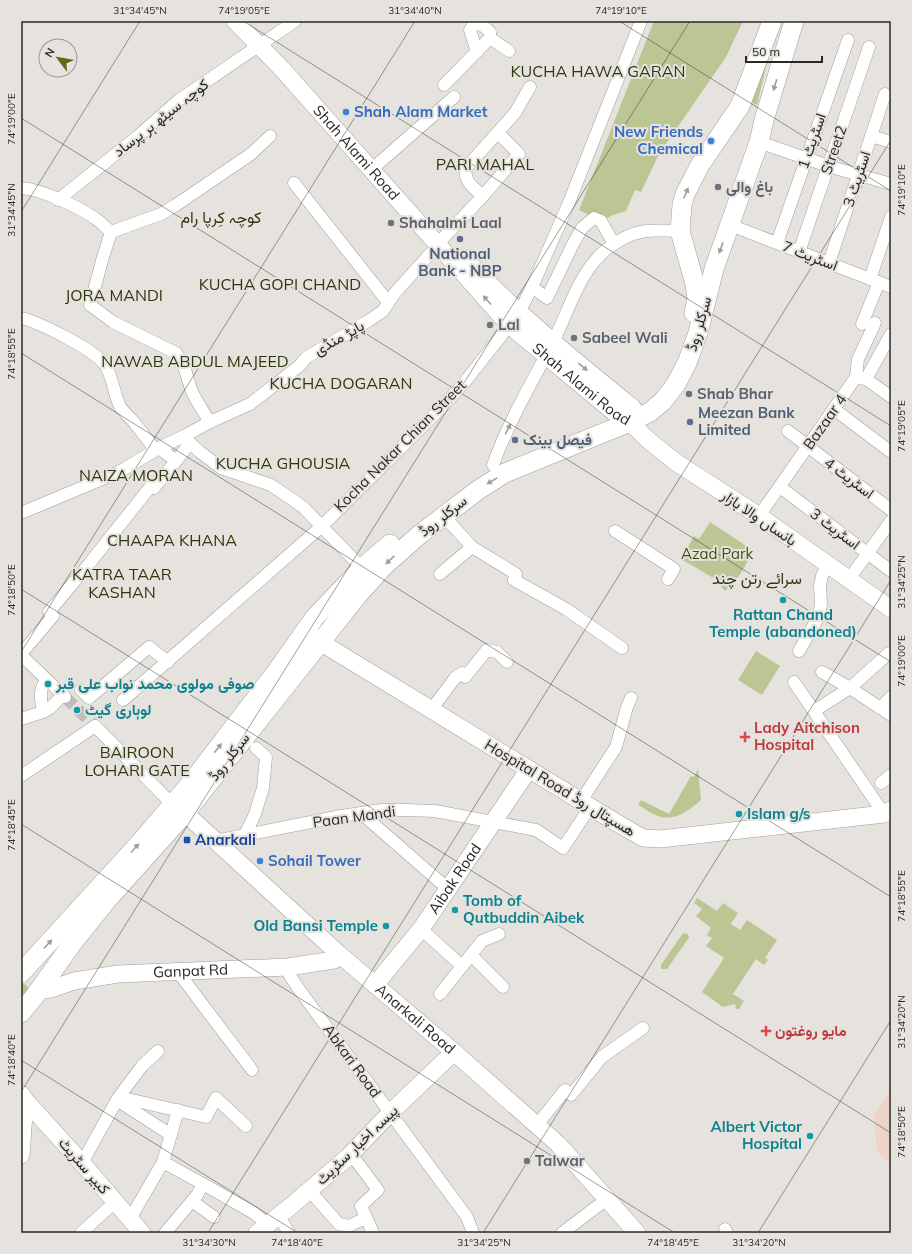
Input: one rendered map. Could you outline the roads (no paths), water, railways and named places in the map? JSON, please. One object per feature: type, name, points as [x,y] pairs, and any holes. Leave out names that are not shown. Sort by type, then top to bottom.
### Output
[{"type":"main road","name":"سرکلر روڈ","points":[[21,973],[179,809],[241,718],[315,617],[335,609],[365,587],[384,566],[418,535],[478,490],[505,473],[626,414],[646,402],[671,376],[692,322],[697,298],[691,268],[680,231],[682,205],[685,194],[700,165],[740,106],[772,21]]},
{"type":"main road","name":"سرکلر روڈ","points":[[21,1013],[41,988],[70,946],[179,809],[320,642],[335,609],[362,568],[442,500],[472,478],[494,465],[626,414],[650,412],[663,401],[676,384],[687,363],[698,333],[714,269],[759,142],[765,116],[794,21]]},
{"type":"main road","points":[[740,106],[765,116]]},
{"type":"main road","points":[[691,268],[714,269]]},
{"type":"main road","points":[[21,976],[29,978],[41,988]]},
{"type":"street","name":"Shah Alami Road","points":[[236,21],[264,43],[379,163],[441,241]]},
{"type":"street","name":"Shah Alami Road","points":[[249,21],[283,70],[514,319],[626,414]]},
{"type":"street","name":"کوچہ سیٹھ ہر پرساد","points":[[58,200],[137,137],[179,100],[295,21]]},
{"type":"street","name":"Kocha Nakar Chian Street","points":[[123,700],[322,526],[444,405],[464,383],[514,319],[532,287],[568,205],[641,21]]},
{"type":"street","points":[[444,84],[477,52],[490,38],[490,32],[482,25],[472,23],[470,30],[477,52]]},
{"type":"street","points":[[490,38],[508,51]]},
{"type":"street","name":"اسٹریٹ 1","points":[[777,243],[848,40]]},
{"type":"street","name":"Street2","points":[[798,252],[869,47]]},
{"type":"street","points":[[482,196],[468,182],[464,174],[466,168],[515,113],[530,87]]},
{"type":"street","name":"اسٹریٹ 3","points":[[829,263],[885,94]]},
{"type":"street","points":[[379,163],[454,97]]},
{"type":"street","name":"پاپڑ منڈی","points":[[157,449],[187,440],[210,422],[250,404],[298,367],[308,357],[383,311],[388,302],[519,154],[498,133]]},
{"type":"street","points":[[210,422],[191,390],[186,369],[176,353],[113,322],[90,305],[102,256],[111,232],[161,214],[176,205],[251,154],[270,136]]},
{"type":"street","points":[[871,136],[891,142]]},
{"type":"street","points":[[759,142],[828,166],[891,184]]},
{"type":"street","points":[[294,183],[388,302]]},
{"type":"street","points":[[21,188],[28,188],[85,212],[98,220],[111,232]]},
{"type":"street","points":[[891,217],[874,281],[868,323],[858,359],[861,378],[891,397]]},
{"type":"street","points":[[532,287],[547,298],[582,228],[594,218],[601,221],[614,244]]},
{"type":"street","name":"اسٹریٹ 7","points":[[730,225],[891,287]]},
{"type":"street","points":[[494,465],[502,441],[550,349],[582,281],[598,257],[614,244],[631,234],[651,230],[680,231]]},
{"type":"street","points":[[21,318],[41,326],[83,347],[105,364],[121,408],[157,449],[176,461]]},
{"type":"street","name":"Bazaar 4","points":[[759,516],[834,409],[861,378],[891,334]]},
{"type":"street","points":[[834,409],[891,452]]},
{"type":"street","name":"بانساں والا بازار","points":[[626,414],[648,440],[677,462],[759,516],[891,609]]},
{"type":"street","name":"اسٹریٹ 4","points":[[788,431],[891,510]]},
{"type":"street","points":[[21,719],[43,712],[64,696],[21,654],[53,616],[49,612],[151,486],[154,488],[176,461],[187,440],[202,454],[222,468],[271,485],[303,507],[362,568]]},
{"type":"street","points":[[21,513],[119,472],[157,449]]},
{"type":"street","name":"اسٹریٹ 3","points":[[780,487],[891,571]]},
{"type":"street","points":[[443,515],[472,547],[516,574],[514,580],[566,609],[622,648]]},
{"type":"street","points":[[849,579],[891,521]]},
{"type":"street","points":[[615,531],[674,569],[668,579]]},
{"type":"street","points":[[440,574],[472,547]]},
{"type":"street","points":[[799,650],[818,616],[821,604],[820,585],[827,565]]},
{"type":"street","name":"Hospital Road ھسپتال روڈ","points":[[304,631],[585,804],[644,838],[660,839],[887,812]]},
{"type":"street","points":[[81,690],[89,698],[150,647],[168,662]]},
{"type":"street","points":[[431,710],[455,678],[462,673],[465,677],[487,650],[497,652],[507,662]]},
{"type":"street","points":[[814,711],[850,688],[889,653]]},
{"type":"street","points":[[822,672],[850,688],[891,715]]},
{"type":"street","points":[[43,712],[40,696],[41,688],[47,680]]},
{"type":"street","points":[[794,682],[887,812]]},
{"type":"street","points":[[880,708],[891,697]]},
{"type":"street","points":[[585,804],[616,747],[631,698]]},
{"type":"street","points":[[21,776],[95,726],[179,809]]},
{"type":"street","points":[[245,835],[255,814],[264,788],[266,757],[256,748]]},
{"type":"street","name":"Aibak Road","points":[[375,985],[421,929],[529,769]]},
{"type":"street","name":"Paan Mandi","points":[[215,841],[382,810],[435,811],[536,830],[563,848],[585,804]]},
{"type":"street","name":"Anarkali Road","points":[[179,809],[340,955],[454,1052],[558,1144],[637,1233]]},
{"type":"street","points":[[361,813],[448,889]]},
{"type":"street","points":[[421,929],[462,966]]},
{"type":"street","points":[[440,994],[482,942],[499,934]]},
{"type":"street","name":"Ganpat Rd","points":[[41,988],[46,990],[74,981],[118,974],[288,967],[334,960],[340,955]]},
{"type":"street","points":[[471,955],[503,987]]},
{"type":"street","name":"Abkari Road","points":[[288,967],[289,974],[298,988],[467,1217],[473,1233]]},
{"type":"street","points":[[178,972],[252,1070]]},
{"type":"street","points":[[537,1125],[565,1090],[570,1095],[602,1057],[643,1028]]},
{"type":"street","points":[[82,1163],[118,1099],[142,1066],[158,1051]]},
{"type":"street","name":"پیسہ اخبار سٹریٹ","points":[[268,1225],[351,1154],[390,1113],[454,1052]]},
{"type":"street","points":[[21,1155],[23,1097]]},
{"type":"street","name":"کبیر سٹریٹ","points":[[23,1097],[142,1233]]},
{"type":"street","points":[[118,1099],[206,1116],[216,1098],[246,1126]]},
{"type":"street","points":[[118,1099],[171,1135]]},
{"type":"street","points":[[130,1219],[163,1162],[178,1110]]},
{"type":"street","points":[[351,1154],[378,1190],[361,1206],[365,1218],[373,1233]]},
{"type":"street","points":[[163,1162],[254,1213],[268,1225],[289,1233]]},
{"type":"street","points":[[165,1233],[192,1201],[203,1184]]},
{"type":"street","points":[[310,1190],[339,1224],[349,1226],[365,1218]]},
{"type":"street","points":[[562,1233],[607,1199]]},
{"type":"street","points":[[192,1201],[214,1217]]},
{"type":"street","points":[[81,1233],[115,1202]]},
{"type":"tunnel","points":[[65,697],[95,726]]},
{"type":"place","name":"Shah Alam Market","points":[[346,112]]},
{"type":"place","name":"New Friends Chemical","points":[[711,141]]},
{"type":"place","name":"باغ والی","points":[[718,187]]},
{"type":"place","name":"Shahalmi Laal","points":[[391,223]]},
{"type":"place","name":"National Bank - NBP","points":[[460,239]]},
{"type":"place","name":"Lal","points":[[490,325]]},
{"type":"place","name":"Sabeel Wali","points":[[574,338]]},
{"type":"place","name":"Shab Bhar","points":[[689,394]]},
{"type":"place","name":"Meezan Bank Limited","points":[[690,422]]},
{"type":"place","name":"فیصل بینک","points":[[515,440]]},
{"type":"place","name":"Rattan Chand Temple (abandoned)","points":[[783,600]]},
{"type":"place","name":"صوفی مولوی محمد نواب علی قبر","points":[[48,684]]},
{"type":"place","name":"لوہاری گیٹ","points":[[77,710]]},
{"type":"place","name":"Lady Aitchison Hospital","points":[[745,737]]},
{"type":"place","name":"Islam g/s","points":[[739,814]]},
{"type":"place","name":"Anarkali","points":[[187,840]]},
{"type":"place","name":"Sohail Tower","points":[[260,861]]},
{"type":"place","name":"Tomb of Qutbuddin Aibek","points":[[455,910]]},
{"type":"place","name":"Old Bansi Temple","points":[[386,926]]},
{"type":"place","name":"مایو روغتون","points":[[766,1031]]},
{"type":"place","name":"Albert Victor Hospital","points":[[810,1136]]},
{"type":"place","name":"Talwar","points":[[527,1161]]},
{"type":"district","name":"KUCHA HAWA GARAN","points":[[598,71]]},
{"type":"district","name":"PARI MAHAL","points":[[485,164]]},
{"type":"district","name":"کوچہ کِرپا رام","points":[[221,217]]},
{"type":"district","name":"KUCHA GOPI CHAND","points":[[280,284]]},
{"type":"district","name":"JORA MANDI","points":[[114,295]]},
{"type":"district","name":"NAWAB ABDUL MAJEED","points":[[195,361]]},
{"type":"district","name":"KUCHA DOGARAN","points":[[341,383]]},
{"type":"district","name":"KUCHA GHOUSIA","points":[[283,463]]},
{"type":"district","name":"NAIZA MORAN","points":[[136,475]]},
{"type":"district","name":"CHAAPA KHANA","points":[[172,540]]},
{"type":"district","name":"سرائے رتن چند","points":[[757,578]]},
{"type":"district","name":"KATRA TAAR KASHAN","points":[[122,583]]},
{"type":"district","name":"BAIROON LOHARI GATE","points":[[137,761]]},
{"type":"park label","name":"Azad Park","points":[[717,554]]}]
